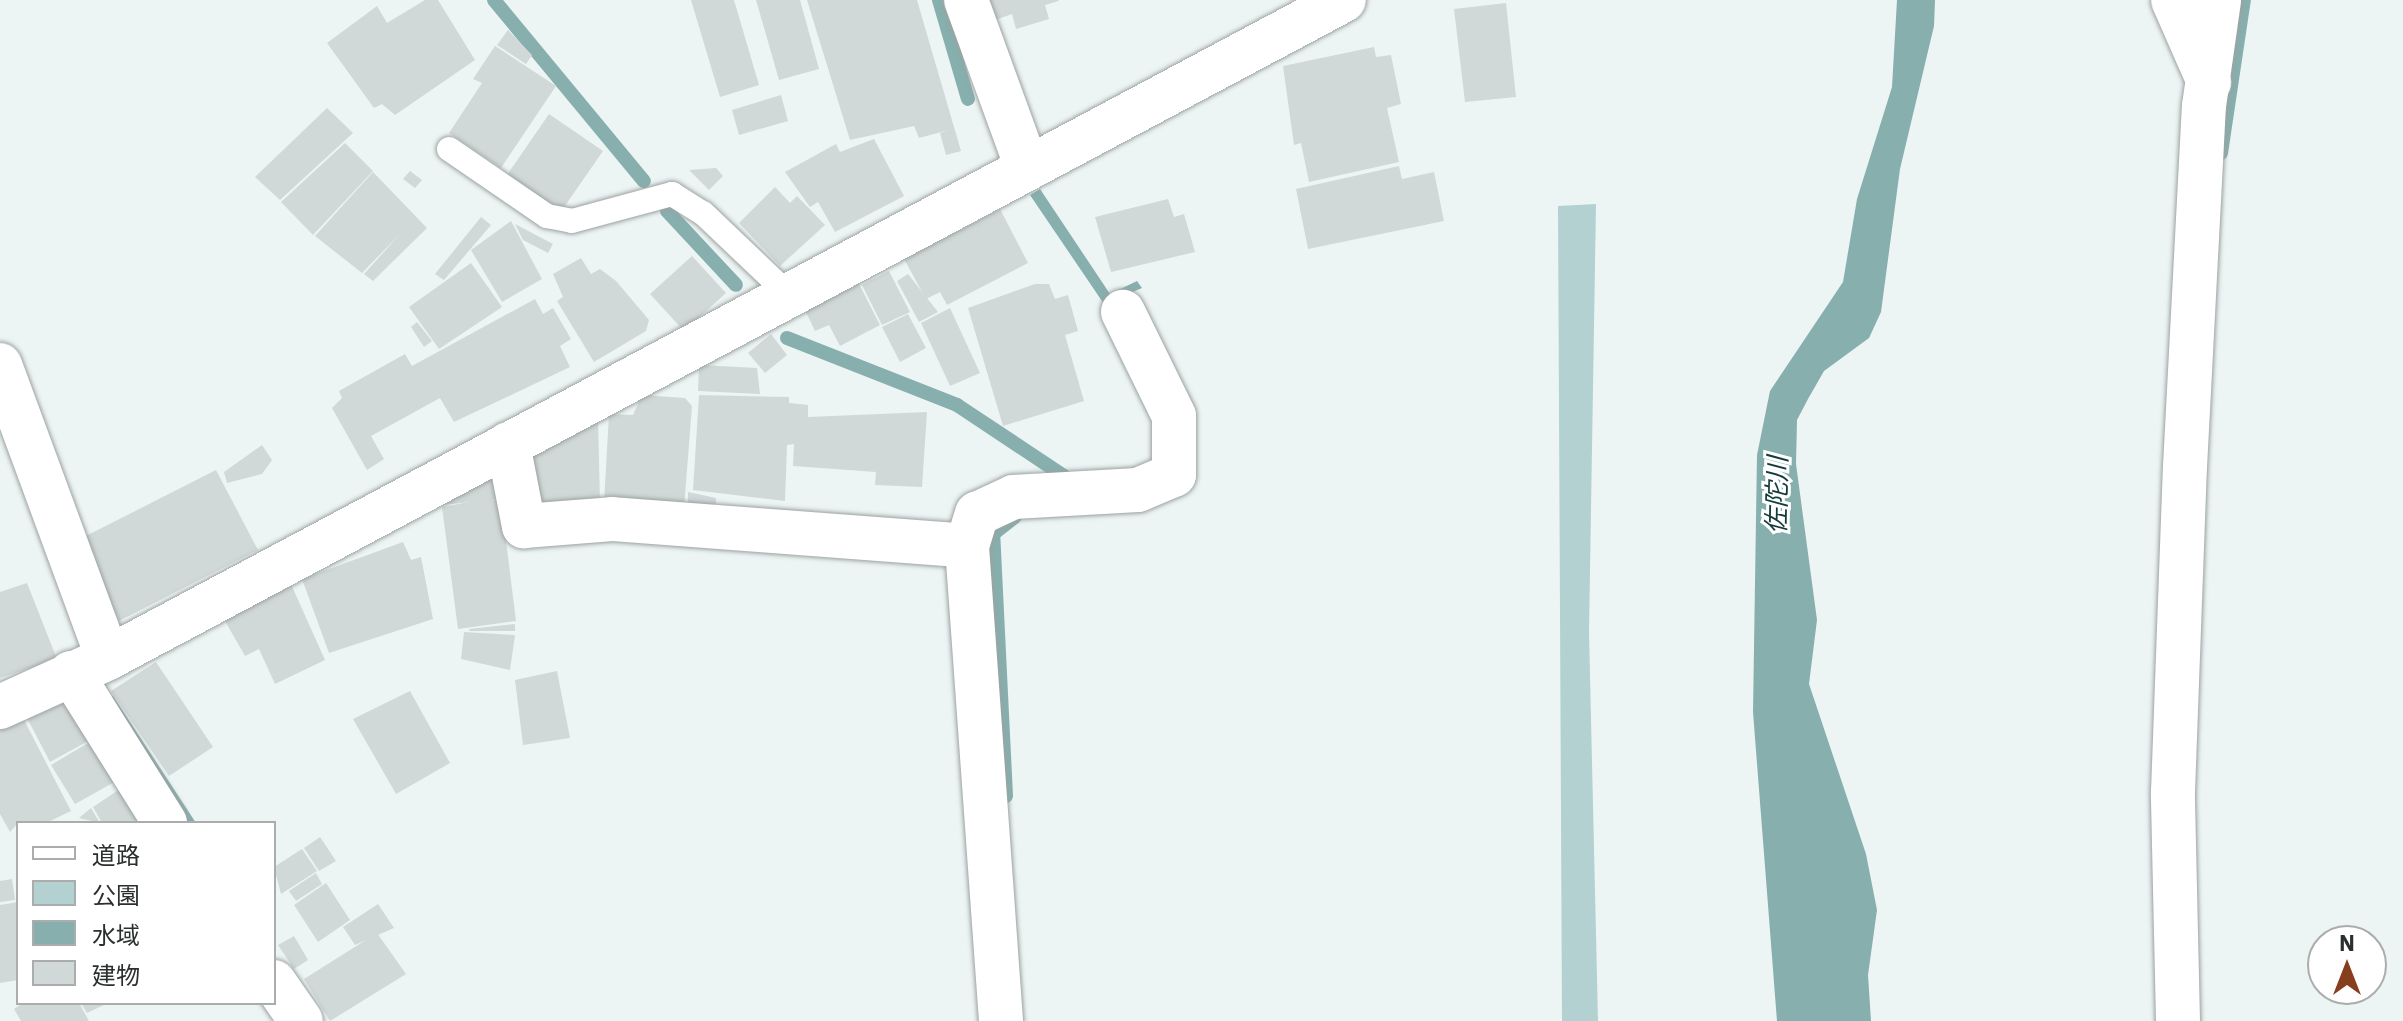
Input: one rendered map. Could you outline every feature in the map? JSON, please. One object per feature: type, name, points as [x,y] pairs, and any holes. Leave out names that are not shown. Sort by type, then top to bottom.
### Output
[{"type":"street","points":[[966,0],[1026,165]]},
{"type":"street","points":[[0,707],[90,665],[789,295],[1026,165],[1344,0]]},
{"type":"street","points":[[2173,0],[2209,82]]},
{"type":"street","points":[[2178,1021],[2174,776],[2209,82],[2219,0]]},
{"type":"street","points":[[1001,1021],[967,546],[977,514],[1013,497],[1138,490],[1174,475],[1174,416],[1123,312]]},
{"type":"street","points":[[0,365],[90,665],[164,821]]},
{"type":"street","points":[[508,444],[524,526],[612,519],[967,546]]},
{"type":"street","points":[[276,985],[301,1021]]},
{"type":"lane","points":[[449,149],[547,216],[572,221],[672,194],[703,213],[789,295]]},
{"type":"green space","points":[[1596,204],[1589,632],[1598,1021],[1562,1021],[1558,206]]},
{"type":"water","name":"佐陀川","points":[[1897,0],[1935,0],[1934,26],[1900,169],[1881,312],[1869,338],[1824,371],[1797,420],[1796,464],[1817,620],[1809,684],[1866,854],[1877,910],[1868,975],[1871,1021],[1777,1021],[1753,712],[1757,455],[1770,391],[1843,282],[1857,199],[1892,87]]},
{"type":"water","points":[[1040,189],[1110,294],[1137,281],[1142,288],[1104,304],[1030,195]]},
{"type":"water","points":[[113,696],[195,821],[182,821],[105,701]]},
{"type":"building","points":[[425,0],[438,0],[475,60],[395,115],[382,104],[374,108],[327,43],[377,6],[387,23]]},
{"type":"building","points":[[691,0],[734,0],[759,85],[720,97]]},
{"type":"building","points":[[756,0],[800,0],[819,69],[779,80]]},
{"type":"building","points":[[807,0],[917,0],[961,151],[946,155],[940,133],[949,130],[919,138],[914,126],[850,140]]},
{"type":"building","points":[[979,0],[1059,1],[1045,5],[1049,19],[1016,29],[1012,14],[986,23]]},
{"type":"building","points":[[1506,3],[1516,97],[1465,102],[1454,9]]},
{"type":"building","points":[[508,30],[532,55],[526,64],[497,45]]},
{"type":"building","points":[[495,46],[556,86],[501,168],[449,133],[482,83],[473,79]]},
{"type":"building","points":[[1374,47],[1376,57],[1391,55],[1401,104],[1387,108],[1399,162],[1309,182],[1301,143],[1294,145],[1283,66]]},
{"type":"building","points":[[781,95],[788,121],[739,135],[732,110]]},
{"type":"building","points":[[327,108],[353,133],[280,200],[255,177]]},
{"type":"building","points":[[549,114],[603,151],[560,213],[507,175]]},
{"type":"building","points":[[874,139],[904,196],[835,232],[818,202],[810,207],[785,172],[836,144],[840,152]]},
{"type":"building","points":[[345,143],[373,171],[313,235],[281,202]]},
{"type":"building","points":[[1399,166],[1402,179],[1434,172],[1444,221],[1308,249],[1296,189]]},
{"type":"building","points":[[716,168],[723,176],[709,190],[689,170]]},
{"type":"building","points":[[410,171],[422,180],[415,188],[403,179]]},
{"type":"building","points":[[373,172],[427,228],[373,281],[364,274],[401,233],[362,273],[315,236]]},
{"type":"building","points":[[775,187],[790,203],[797,196],[825,225],[780,266],[739,223]]},
{"type":"building","points":[[1168,199],[1174,217],[1184,214],[1195,252],[1111,272],[1095,217]]},
{"type":"building","points":[[1000,209],[1028,263],[947,305],[940,292],[926,299],[904,259]]},
{"type":"building","points":[[481,217],[491,225],[444,280],[435,274]]},
{"type":"building","points":[[511,221],[542,279],[502,302],[471,250]]},
{"type":"building","points":[[515,224],[553,244],[548,253],[523,240]]},
{"type":"building","points":[[692,256],[726,293],[684,331],[650,294]]},
{"type":"building","points":[[581,258],[591,274],[600,269],[616,281],[649,320],[646,331],[594,362],[557,301],[563,297],[553,274]]},
{"type":"building","points":[[471,263],[502,307],[439,349],[409,307]]},
{"type":"building","points":[[889,271],[910,312],[882,325],[862,285]]},
{"type":"building","points":[[908,274],[938,312],[919,322],[897,281]]},
{"type":"building","points":[[858,282],[880,325],[840,346],[829,325],[815,331],[804,308]]},
{"type":"building","points":[[1035,284],[1049,284],[1055,299],[1068,295],[1078,331],[1065,335],[1084,401],[1003,426],[968,308]]},
{"type":"building","points":[[535,299],[543,314],[553,308],[571,339],[560,346],[570,367],[454,422],[440,398],[371,436],[384,459],[367,470],[332,408],[342,398],[339,391],[405,354],[412,366]]},
{"type":"building","points":[[950,308],[980,373],[950,386],[921,323]]},
{"type":"building","points":[[908,314],[926,348],[900,362],[882,327]]},
{"type":"building","points":[[417,322],[432,341],[424,347],[411,327]]},
{"type":"building","points":[[771,334],[787,355],[765,373],[748,353]]},
{"type":"building","points":[[699,365],[757,368],[760,394],[698,391]]},
{"type":"building","points":[[642,395],[685,398],[692,406],[684,508],[604,503],[609,414],[633,415]]},
{"type":"building","points":[[699,395],[789,397],[789,403],[808,405],[808,417],[927,412],[922,487],[875,485],[876,472],[793,466],[794,444],[787,445],[785,501],[693,490]]},
{"type":"building","points":[[598,419],[600,503],[531,512],[524,458]]},
{"type":"building","points":[[262,445],[272,460],[262,474],[227,483],[224,472]]},
{"type":"building","points":[[216,470],[258,550],[119,621],[81,545],[84,537]]},
{"type":"building","points":[[498,477],[500,499],[443,505],[476,480]]},
{"type":"building","points":[[688,492],[716,498],[716,514],[688,511]]},
{"type":"building","points":[[486,499],[501,501],[516,621],[458,629],[442,507]]},
{"type":"building","points":[[403,542],[411,560],[421,557],[433,619],[329,653],[302,579]]},
{"type":"building","points":[[290,582],[325,660],[275,684],[259,649],[245,656],[221,614]]},
{"type":"building","points":[[27,583],[57,659],[0,678],[0,592]]},
{"type":"building","points":[[515,624],[515,631],[469,629]]},
{"type":"building","points":[[464,632],[515,635],[510,670],[461,659]]},
{"type":"building","points":[[156,662],[213,747],[169,776],[111,691]]},
{"type":"building","points":[[557,671],[570,738],[523,745],[515,680]]},
{"type":"building","points":[[410,691],[450,763],[396,794],[353,719]]},
{"type":"building","points":[[65,694],[90,740],[50,762],[26,716]]},
{"type":"building","points":[[23,718],[71,811],[50,821],[16,821],[10,832],[0,814],[0,730]]},
{"type":"building","points":[[93,740],[118,780],[75,804],[51,765]]},
{"type":"building","points":[[126,785],[150,821],[101,821],[93,807]]},
{"type":"building","points":[[91,808],[99,821],[92,821],[79,818]]},
{"type":"building","points":[[320,837],[336,861],[319,871],[304,848]]},
{"type":"building","points":[[302,849],[317,871],[281,894],[276,866]]},
{"type":"building","points":[[316,873],[322,884],[296,901],[289,891]]},
{"type":"building","points":[[12,879],[15,900],[0,902],[0,881]]},
{"type":"building","points":[[326,883],[350,920],[318,942],[294,905]]},
{"type":"building","points":[[16,902],[16,980],[0,983],[0,905]]},
{"type":"building","points":[[378,904],[394,928],[355,945],[343,927]]},
{"type":"building","points":[[377,933],[406,974],[330,1021],[304,979]]},
{"type":"building","points":[[294,936],[308,960],[294,969],[278,945]]},
{"type":"building","points":[[20,1005],[80,1005],[89,1021],[21,1021],[14,1009]]},
{"type":"building","points":[[82,1005],[104,1005],[87,1013]]},
{"type":"waterway","points":[[494,0],[644,181]]},
{"type":"waterway","points":[[939,0],[968,99]]},
{"type":"waterway","points":[[2221,153],[2244,0]]},
{"type":"waterway","points":[[667,211],[736,285]]},
{"type":"waterway","points":[[787,338],[957,405],[1064,476],[1065,488]]},
{"type":"waterway","points":[[1006,796],[993,534],[1015,517]]}]
